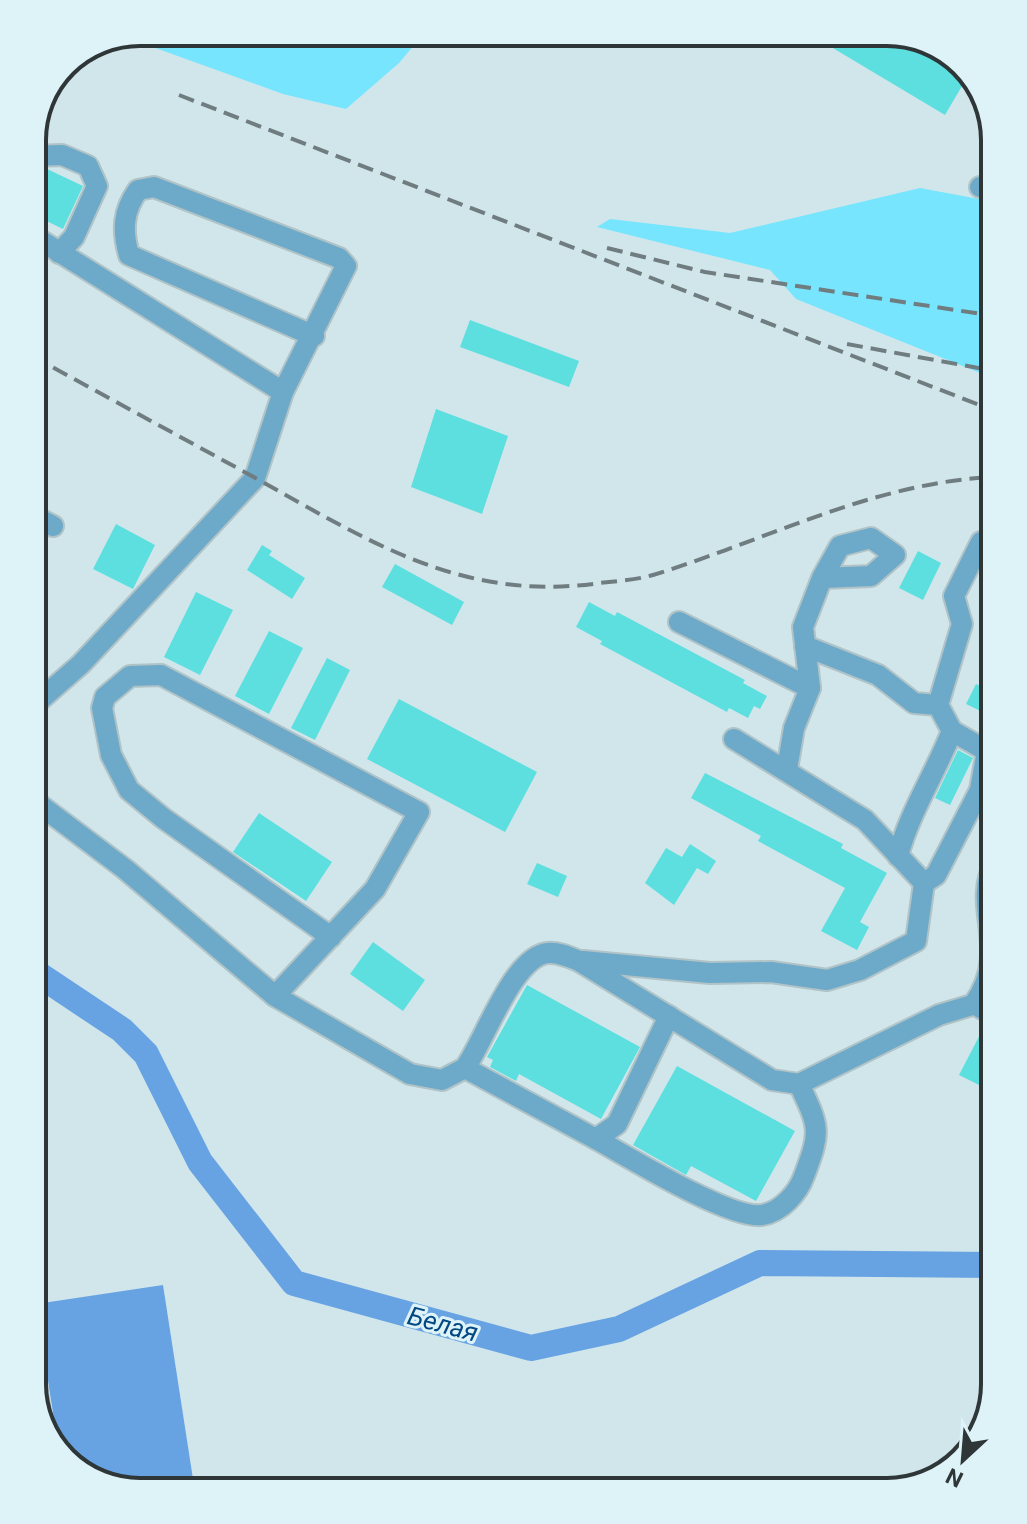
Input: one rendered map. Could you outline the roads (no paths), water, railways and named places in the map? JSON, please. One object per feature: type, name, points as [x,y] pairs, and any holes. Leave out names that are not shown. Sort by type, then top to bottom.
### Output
[{"type":"lane","points":[[46,156],[62,155],[88,166],[97,186],[74,237],[59,253]]},
{"type":"lane","points":[[46,695],[81,664],[255,478],[283,392],[314,336],[346,266],[339,258],[154,187],[138,190],[128,204],[123,233],[129,255],[314,336]]},
{"type":"lane","points":[[46,244],[283,392]]},
{"type":"lane","points":[[46,522],[53,526]]},
{"type":"lane","points":[[981,542],[954,596],[962,624],[938,705],[952,731],[981,748]]},
{"type":"lane","points":[[787,769],[794,728],[810,688],[803,627],[822,578]]},
{"type":"lane","points":[[679,622],[810,688]]},
{"type":"lane","points":[[805,646],[878,675],[914,703],[938,705]]},
{"type":"lane","points":[[275,996],[331,937],[375,889],[419,812],[161,675],[130,676],[105,697],[102,708],[111,755],[129,790],[163,818],[331,937]]},
{"type":"lane","points":[[898,856],[908,819],[937,769],[952,731]]},
{"type":"lane","points":[[734,739],[865,820],[924,883]]},
{"type":"lane","points":[[46,810],[125,869],[275,996],[410,1074],[442,1080],[465,1068],[527,962],[550,953],[579,961],[710,973],[771,972],[827,980],[860,970],[916,941],[924,883],[936,875],[981,784]]},
{"type":"lane","points":[[579,961],[772,1080],[799,1084],[939,1015],[981,1002]]},
{"type":"lane","points":[[974,1004],[981,991]]},
{"type":"lane","points":[[974,1004],[981,1008]]},
{"type":"lane","points":[[596,1139],[617,1124],[669,1016]]},
{"type":"lane","points":[[465,1068],[678,1184],[727,1207],[760,1216],[780,1209],[800,1187],[819,1137],[814,1114],[799,1084]]},
{"type":"waterway","name":"Белая","points":[[46,979],[122,1030],[146,1054],[200,1162],[294,1283],[531,1348],[619,1329],[760,1263],[981,1265]]},
{"type":"railway","points":[[179,95],[981,406]]},
{"type":"railway","points":[[607,248],[705,272],[981,314]]},
{"type":"railway","points":[[847,344],[981,368]]},
{"type":"railway","points":[[46,364],[375,543],[458,574],[503,584],[550,587],[647,577],[864,501],[950,481],[981,478]]}]
